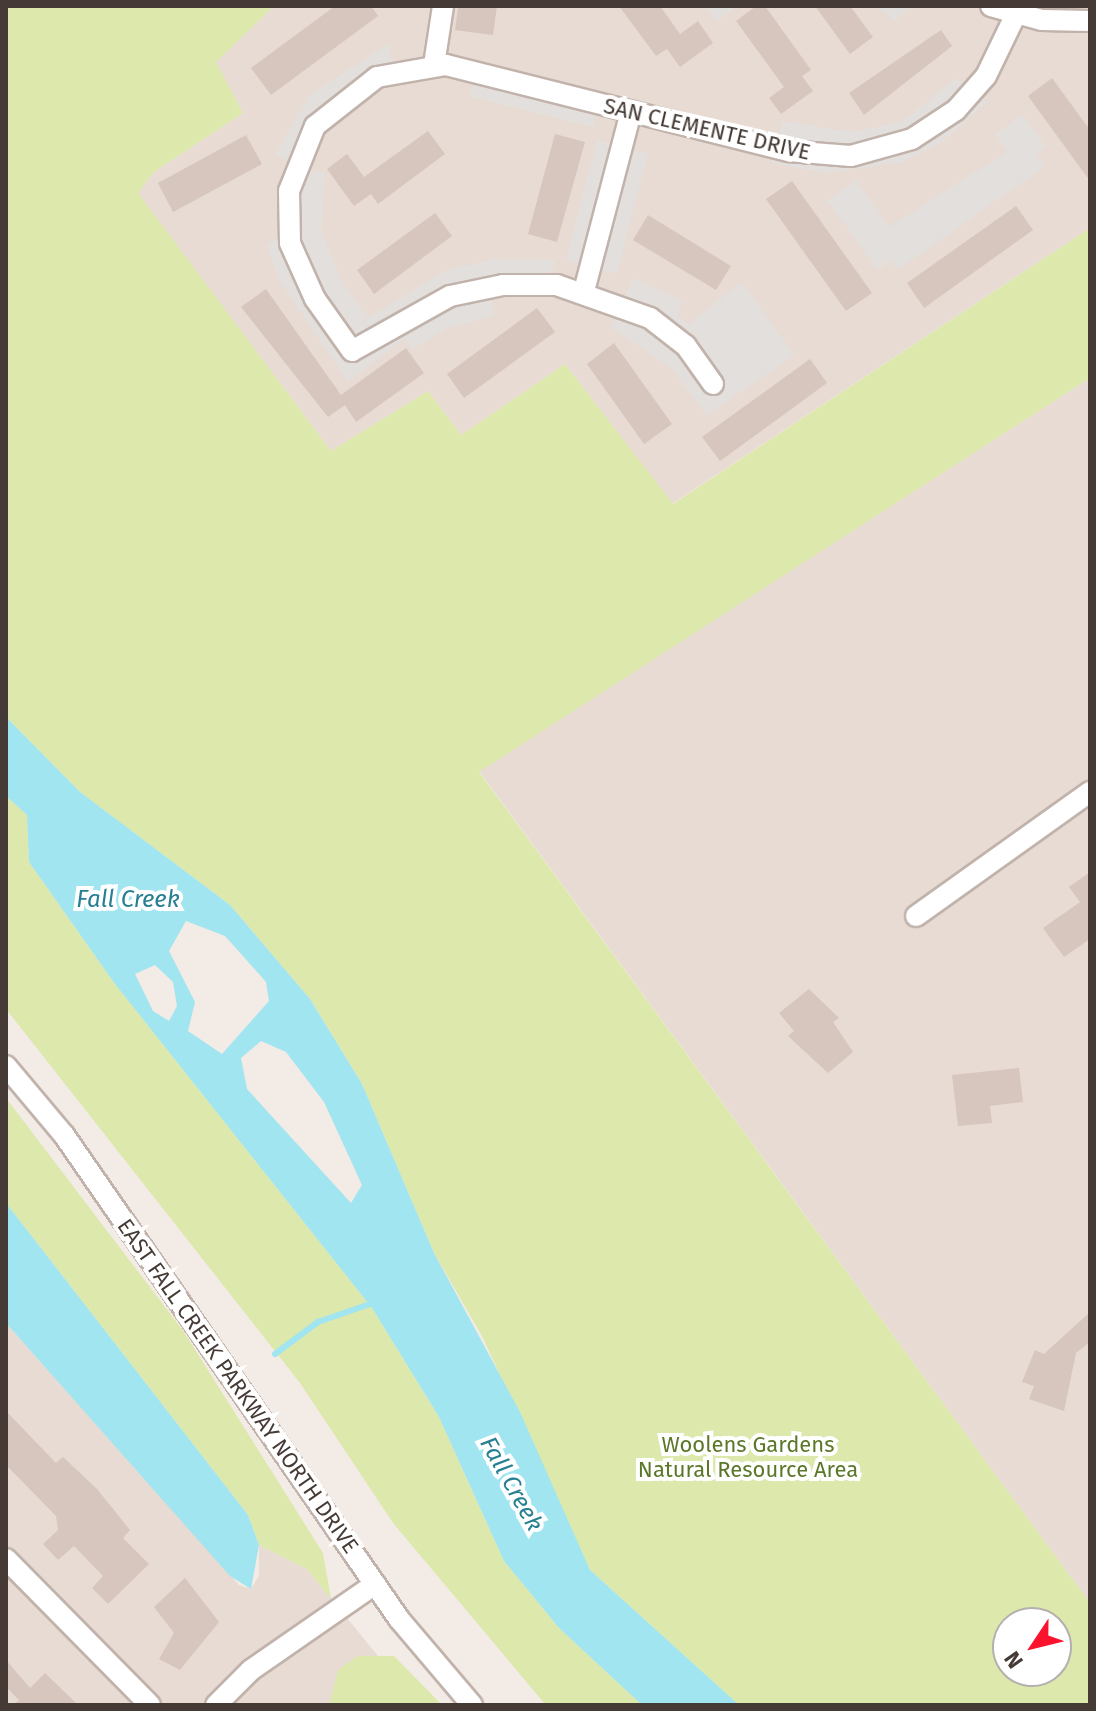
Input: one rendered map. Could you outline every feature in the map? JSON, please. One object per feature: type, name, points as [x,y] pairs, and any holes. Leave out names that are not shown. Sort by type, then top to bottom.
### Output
[{"type":"street","points":[[434,65],[443,6]]},
{"type":"street","points":[[991,6],[1016,14],[1090,21]]},
{"type":"street","name":"SAN CLEMENTE DRIVE","points":[[584,291],[521,284],[459,293],[410,312],[352,351],[295,260],[288,217],[293,174],[315,126],[347,94],[393,71],[434,65],[807,154],[878,151],[920,135],[962,104],[995,61],[1016,14]]},
{"type":"street","points":[[631,112],[584,291],[650,318],[686,346],[713,384]]},
{"type":"street","points":[[916,916],[1090,792]]},
{"type":"street","name":"EAST FALL CREEK PARKWAY NORTH DRIVE","points":[[6,1066],[64,1135],[375,1584],[472,1705]]},
{"type":"street","points":[[6,1559],[150,1705]]},
{"type":"street","points":[[216,1705],[251,1670],[375,1584]]},
{"type":"shaded area","points":[[274,6],[1090,6],[1090,228],[672,504],[565,364],[461,435],[428,391],[331,451],[137,193],[154,172],[243,113],[215,62]]},
{"type":"shaded area","points":[[705,6],[737,6],[717,21]]},
{"type":"shaded area","points":[[876,6],[910,6],[896,21]]},
{"type":"shaded area","points":[[388,44],[397,80],[346,111],[322,139],[309,170],[325,172],[321,231],[342,282],[368,318],[447,270],[496,259],[556,260],[543,295],[490,298],[494,316],[447,328],[412,350],[405,338],[348,382],[278,279],[267,244],[283,236],[288,160],[275,154],[310,95]]},
{"type":"shaded area","points":[[478,62],[601,94],[593,127],[469,96]]},
{"type":"shaded area","points":[[956,78],[987,102],[941,143],[902,162],[826,173],[771,163],[783,121],[851,132],[902,122]]},
{"type":"shaded area","points":[[1022,114],[1046,147],[1036,154],[1045,166],[898,270],[891,260],[878,270],[827,200],[856,180],[889,227],[1007,152],[995,134]]},
{"type":"shaded area","points":[[597,140],[648,154],[617,274],[566,260]]},
{"type":"shaded area","points":[[633,278],[682,301],[677,316],[689,324],[742,282],[794,355],[707,415],[671,368],[611,327]]},
{"type":"shaded area","points":[[1090,378],[1090,1603],[479,771]]},
{"type":"shaded area","points":[[6,1323],[239,1585],[251,1589],[259,1576],[259,1545],[307,1569],[418,1705],[6,1705]]},
{"type":"green space","name":"Woolens Gardens Natural Resource Area","points":[[6,6],[274,6],[216,62],[243,113],[154,172],[138,193],[331,451],[428,391],[461,435],[565,364],[673,504],[1090,228],[1090,378],[479,772],[1090,1603],[1090,1705],[739,1705],[590,1570],[482,1336],[434,1253],[362,1084],[310,999],[230,905],[80,792],[6,717]]},
{"type":"green space","points":[[6,796],[27,815],[29,862],[115,984],[372,1308],[439,1417],[504,1561],[559,1628],[642,1705],[545,1704],[393,1523],[300,1383],[6,1009]]},
{"type":"green space","points":[[6,1098],[184,1332],[323,1553],[331,1599],[307,1569],[259,1545],[248,1515],[6,1203]]},
{"type":"green space","points":[[358,1656],[394,1656],[442,1705],[329,1705],[338,1670]]},
{"type":"water","name":"Fall Creek","points":[[6,717],[80,792],[230,905],[310,999],[362,1084],[434,1253],[520,1412],[590,1570],[739,1705],[642,1705],[559,1628],[504,1561],[439,1417],[372,1308],[115,984],[29,862],[27,815],[6,796]],"holes":[[[186,921],[225,936],[266,982],[269,1001],[222,1054],[188,1031],[195,1002],[169,951]],[[155,965],[173,982],[177,1006],[169,1021],[153,1011],[135,974]],[[261,1041],[286,1052],[324,1102],[362,1185],[351,1203],[247,1089],[241,1058]]]},
{"type":"water","points":[[6,1203],[248,1515],[259,1545],[251,1589],[230,1576],[6,1323]]},
{"type":"building","points":[[335,6],[371,6],[378,16],[271,95],[251,68]]},
{"type":"building","points":[[497,6],[493,35],[455,30],[458,8]]},
{"type":"building","points":[[619,6],[660,6],[680,34],[698,21],[713,43],[680,67],[667,49],[656,56]]},
{"type":"building","points":[[756,6],[765,6],[811,70],[802,76],[813,91],[781,114],[769,98],[784,87],[736,21]]},
{"type":"building","points":[[815,6],[850,6],[873,37],[850,54]]},
{"type":"building","points":[[941,30],[952,46],[864,115],[849,93]]},
{"type":"building","points":[[1052,78],[1090,130],[1090,181],[1028,96]]},
{"type":"building","points":[[428,131],[445,154],[378,204],[371,194],[354,206],[327,169],[347,154],[364,177]]},
{"type":"building","points":[[555,134],[585,142],[557,242],[528,234]]},
{"type":"building","points":[[246,135],[262,164],[173,212],[158,183]]},
{"type":"building","points":[[792,181],[872,293],[846,311],[766,199]]},
{"type":"building","points":[[1016,206],[1033,230],[924,308],[907,283]]},
{"type":"building","points":[[435,213],[452,236],[374,294],[357,270]]},
{"type":"building","points":[[648,215],[731,266],[716,290],[633,240]]},
{"type":"building","points":[[266,289],[341,395],[406,348],[424,373],[356,422],[345,405],[328,417],[241,307]]},
{"type":"building","points":[[537,308],[555,332],[464,398],[447,374]]},
{"type":"building","points":[[614,343],[672,424],[644,444],[587,364]]},
{"type":"building","points":[[810,359],[827,383],[720,461],[702,437]]},
{"type":"building","points":[[1090,872],[1090,939],[1064,957],[1043,928],[1080,902],[1069,887]]},
{"type":"building","points":[[809,989],[839,1018],[833,1022],[853,1052],[828,1073],[788,1036],[794,1031],[779,1013]]},
{"type":"building","points":[[1019,1068],[1023,1102],[990,1106],[992,1123],[958,1126],[952,1075]]},
{"type":"building","points":[[1090,1312],[1090,1342],[1076,1353],[1064,1411],[1029,1399],[1034,1386],[1022,1382],[1035,1350],[1044,1354]]},
{"type":"building","points":[[6,1411],[56,1463],[63,1457],[97,1489],[130,1530],[123,1538],[149,1564],[108,1604],[92,1588],[103,1576],[74,1546],[58,1560],[43,1544],[58,1530],[56,1516],[6,1465]]},
{"type":"building","points":[[185,1578],[219,1622],[180,1670],[159,1659],[174,1633],[154,1607]]},
{"type":"building","points":[[6,1660],[30,1688],[45,1673],[78,1705],[13,1705],[19,1700],[6,1687]]},
{"type":"waterway","points":[[275,1354],[318,1322],[373,1303]]}]
